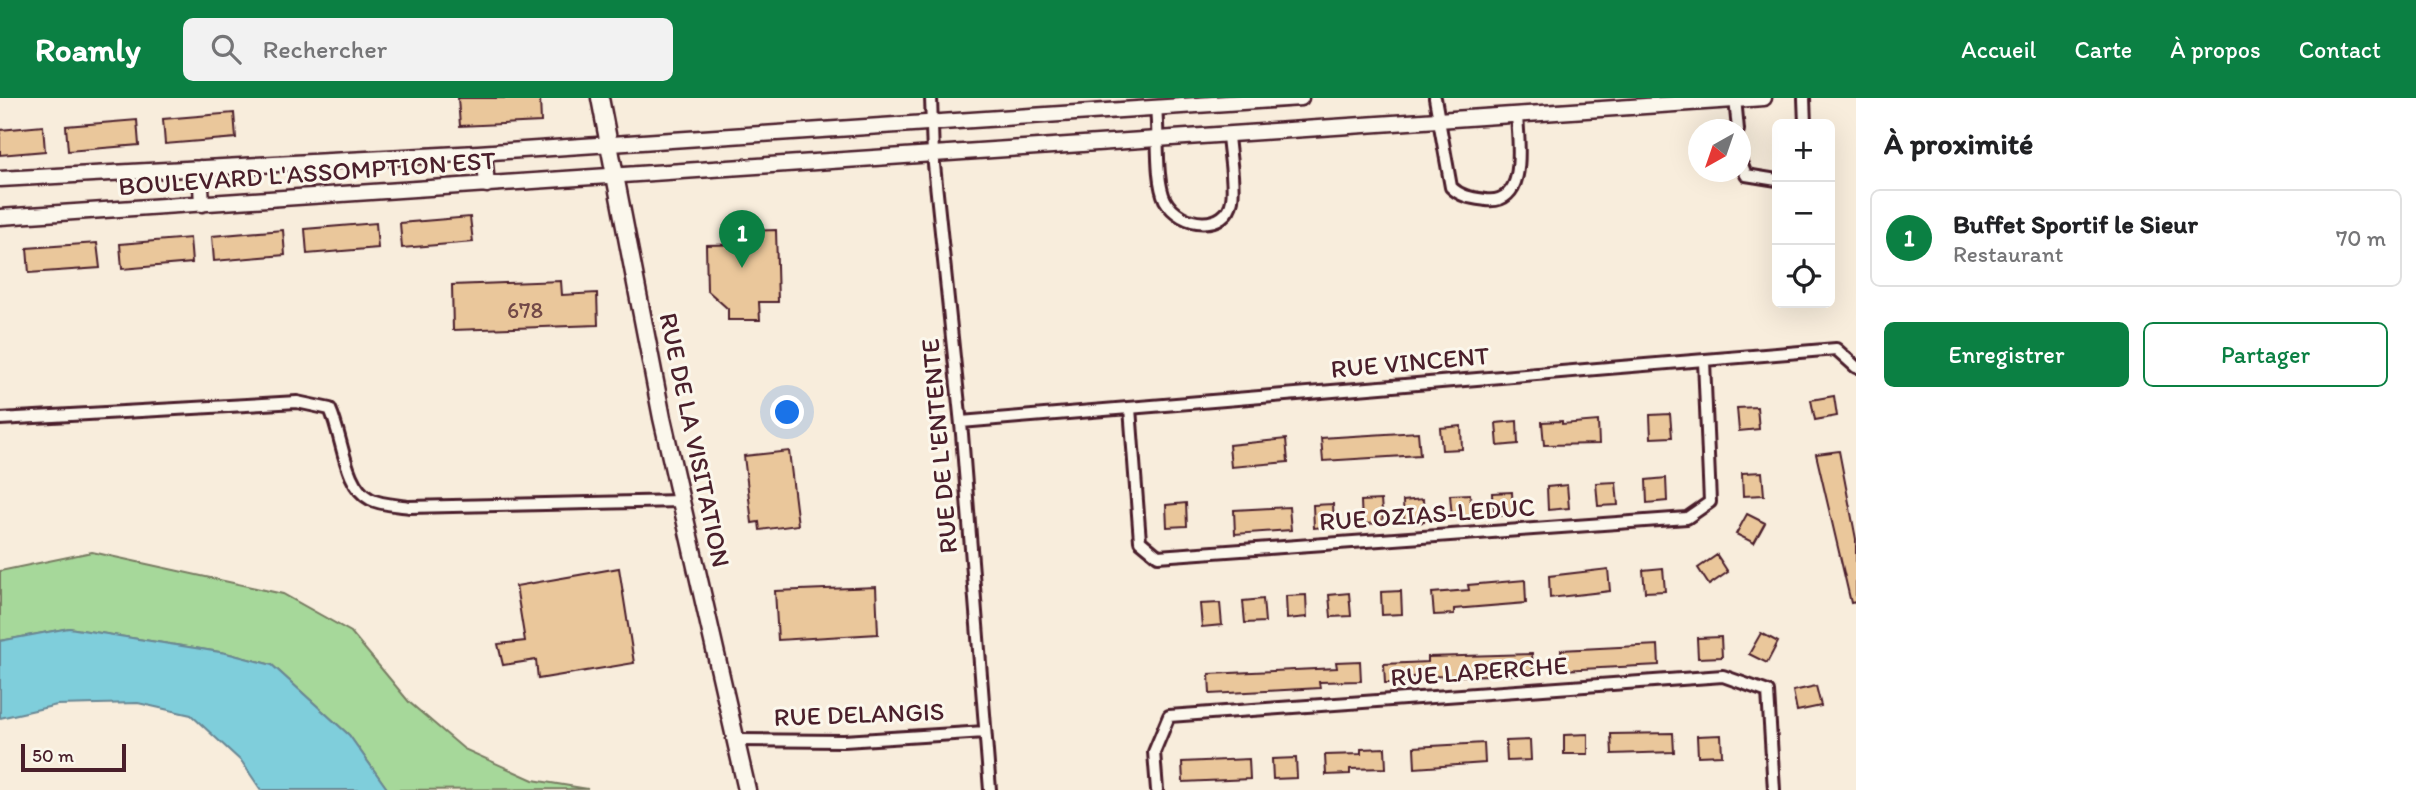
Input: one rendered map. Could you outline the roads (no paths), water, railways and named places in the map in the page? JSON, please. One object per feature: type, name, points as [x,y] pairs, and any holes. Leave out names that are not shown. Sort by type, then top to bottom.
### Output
[{"type":"main road","name":"RUE DE LA VISITATION","points":[[600,98],[662,418],[747,790]]},
{"type":"street","name":"RUE DE L'ENTENTE","points":[[931,98],[933,155],[961,422],[990,790]]},
{"type":"street","name":"BOULEVARD L'ASSOMPTION EST","points":[[0,179],[484,153],[610,142],[932,124],[1301,98]]},
{"type":"street","points":[[1435,98],[1451,187],[1469,198],[1491,201],[1510,192],[1515,185],[1519,158],[1517,115]]},
{"type":"street","points":[[1160,139],[1517,115],[1676,101],[1764,98]]},
{"type":"street","points":[[1804,98],[1805,119]]},
{"type":"street","points":[[1735,99],[1737,119]]},
{"type":"street","points":[[1156,108],[1161,183],[1165,200],[1180,218],[1196,224],[1207,223],[1228,211],[1233,199],[1228,135]]},
{"type":"street","name":"BOULEVARD L'ASSOMPTION EST","points":[[0,217],[1160,139]]},
{"type":"street","points":[[484,153],[487,186]]},
{"type":"street","points":[[200,168],[202,204]]},
{"type":"street","points":[[1751,176],[1772,179]]},
{"type":"street","name":"RUE VINCENT","points":[[961,422],[1836,349],[1856,367]]},
{"type":"street","name":"RUE OZIAS-LEDUC","points":[[1130,408],[1140,541],[1158,556],[1686,518],[1710,502],[1704,361]]},
{"type":"street","points":[[0,419],[297,402],[330,409],[340,430],[352,484],[371,500],[409,507],[681,501]]},
{"type":"street","name":"RUE LAPERCHE","points":[[1157,790],[1154,752],[1169,716],[1723,676],[1768,692],[1774,790]]},
{"type":"street","name":"RUE DELANGIS","points":[[736,740],[844,741],[985,732]]},
{"type":"water","points":[[69,628],[226,653],[272,665],[349,735],[388,790],[261,790],[242,762],[191,715],[138,703],[57,705],[0,718],[0,641]]},
{"type":"place","name":"Buffet Sportif le Sieur","points":[[742,268]]}]
